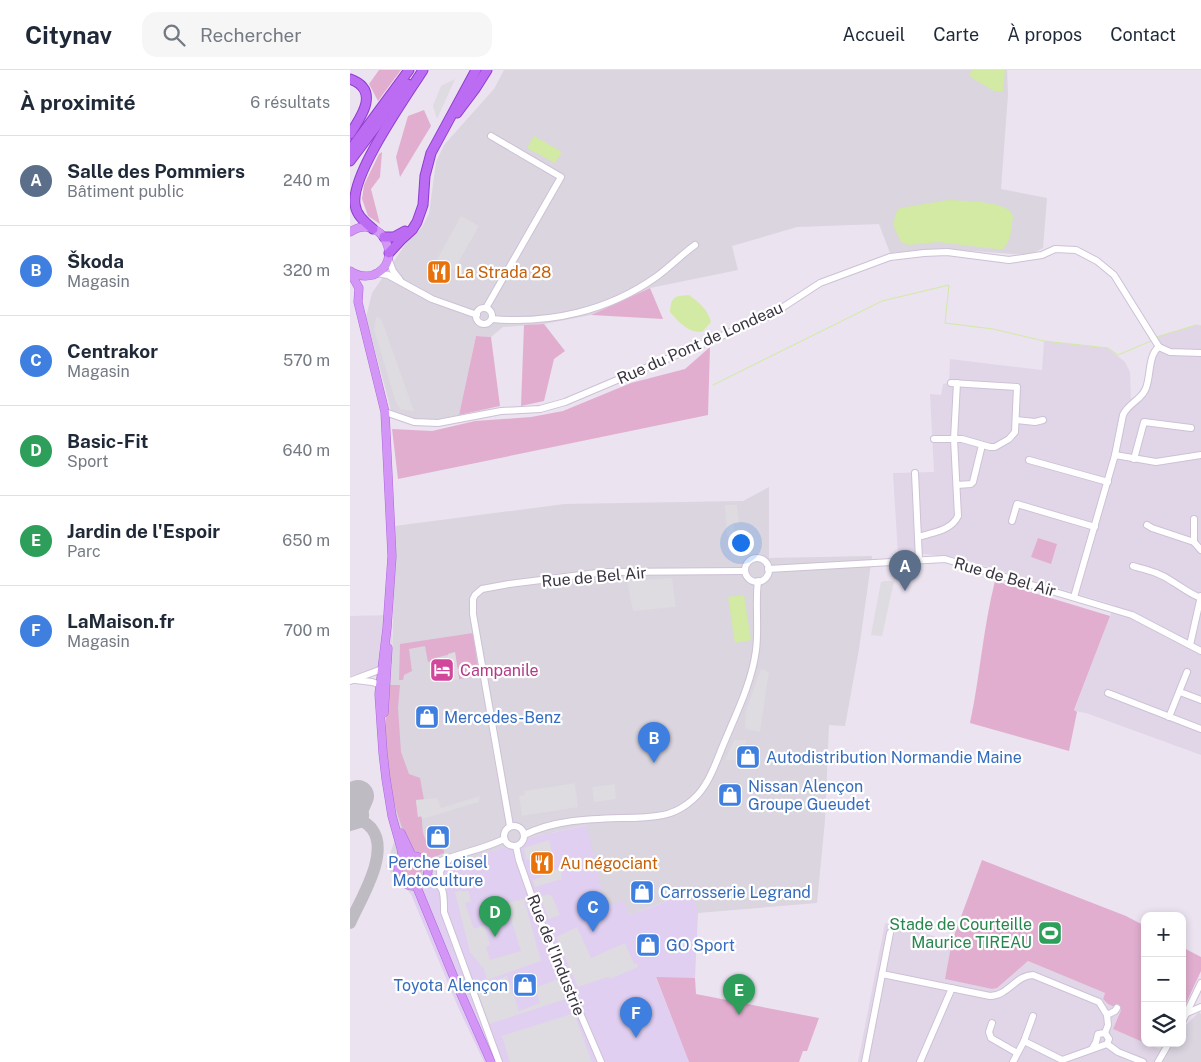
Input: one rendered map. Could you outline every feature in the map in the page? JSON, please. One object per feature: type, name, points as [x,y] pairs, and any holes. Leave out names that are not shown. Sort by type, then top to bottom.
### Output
[{"type":"highway","points":[[350,150],[409,70]]},
{"type":"highway","points":[[350,161],[418,70]]},
{"type":"highway","points":[[373,229],[359,214],[355,205],[356,190],[373,150],[423,70]]},
{"type":"highway","points":[[389,256],[418,222],[423,205],[427,162],[476,70]]},
{"type":"highway","points":[[448,122],[463,106],[487,70]]},
{"type":"highway","points":[[350,79],[360,85],[366,96],[366,105],[350,134]]},
{"type":"highway","points":[[384,237],[394,236],[418,222]]},
{"type":"main road","points":[[351,230],[363,227],[373,229],[384,237],[387,242],[389,256],[384,266],[373,274],[365,284],[360,308]]},
{"type":"main road","points":[[350,271],[360,276],[373,274]]},
{"type":"main road","points":[[350,271],[359,288],[358,302],[385,412],[392,556],[388,658],[384,688]]},
{"type":"main road","points":[[388,628],[382,670],[386,670],[385,687],[379,694],[383,753],[392,816],[403,860],[398,870],[400,879],[407,885],[421,883],[427,871],[422,859],[412,856],[403,860]]},
{"type":"main road","points":[[390,802],[404,841],[412,856]]},
{"type":"main road","points":[[416,885],[491,1062]]},
{"type":"street","points":[[491,136],[562,177],[486,308],[480,310],[477,315],[478,321],[483,324],[487,324],[492,319],[545,320],[608,304],[638,289],[658,276],[695,245]]},
{"type":"street","name":"Rue du Pont de Londeau","points":[[385,412],[414,422],[438,423],[501,411],[540,409],[565,402],[771,314],[820,284],[890,257],[924,253],[947,252],[1008,260],[1042,255],[1055,249],[1076,250],[1097,261],[1114,275],[1160,347]]},
{"type":"street","points":[[389,256],[393,271],[405,284]]},
{"type":"street","points":[[373,274],[385,274],[432,299],[477,315]]},
{"type":"street","points":[[486,308],[491,311],[492,319]]},
{"type":"street","points":[[1074,597],[1116,455],[1125,410],[1144,394],[1153,353],[1160,347],[1170,352],[1201,353]]},
{"type":"street","points":[[919,537],[946,528],[956,520],[958,510],[954,439],[954,383],[1017,387],[1016,420],[1014,432],[1009,439],[995,447],[954,439],[934,439]]},
{"type":"street","points":[[1016,420],[1035,422],[1043,420]]},
{"type":"street","points":[[1134,459],[1144,422],[1191,428]]},
{"type":"street","points":[[957,485],[971,484],[973,482],[982,445]]},
{"type":"street","points":[[1116,455],[1156,462],[1201,455]]},
{"type":"street","points":[[1029,460],[1108,482]]},
{"type":"street","points":[[915,473],[919,560]]},
{"type":"street","points":[[1012,521],[1017,504],[1095,527]]},
{"type":"street","points":[[1194,519],[1194,542]]},
{"type":"street","points":[[1147,525],[1194,542],[1201,550]]},
{"type":"street","points":[[755,558],[766,562],[768,569],[766,576],[758,581],[748,578],[745,571],[746,564],[755,558]]},
{"type":"street","name":"Rue de Bel Air","points":[[768,569],[945,559],[1132,615],[1201,651]]},
{"type":"street","points":[[1133,566],[1157,572],[1173,581],[1191,595],[1201,597],[1190,645]]},
{"type":"street","name":"Rue de Bel Air","points":[[510,826],[474,614],[475,595],[482,590],[509,584],[605,572],[745,571]]},
{"type":"street","points":[[519,827],[524,835],[522,842],[516,846],[508,844],[504,839],[505,830],[510,826],[539,828],[592,819],[662,815],[675,811],[697,795],[706,785],[713,769],[742,700],[753,666],[757,630],[758,581]]},
{"type":"street","points":[[352,681],[382,670]]},
{"type":"street","points":[[1169,716],[1187,672]]},
{"type":"street","points":[[352,681],[372,682],[384,688]]},
{"type":"street","points":[[1180,692],[1201,700]]},
{"type":"street","points":[[1108,693],[1201,729]]},
{"type":"street","points":[[524,835],[539,828]]},
{"type":"street","points":[[442,889],[427,871],[451,858],[493,845],[504,839]]},
{"type":"street","name":"Rue de l'Industrie","points":[[516,846],[540,920],[601,1062]]},
{"type":"street","points":[[451,858],[440,871],[444,912],[500,1062]]},
{"type":"street","points":[[865,1062],[890,933]]},
{"type":"street","points":[[882,974],[996,996],[1024,977],[1033,975],[1099,1002],[1107,1015],[1108,1025],[1105,1033]]},
{"type":"street","points":[[1187,1013],[1201,983]]},
{"type":"street","points":[[920,1062],[952,988]]},
{"type":"street","points":[[1187,1013],[1201,1007]]},
{"type":"street","points":[[1107,1015],[1117,1008]]},
{"type":"street","points":[[1012,1062],[1024,1041],[1033,1016]]},
{"type":"street","points":[[992,1023],[989,1032],[991,1038],[1017,1053]]},
{"type":"street","points":[[1024,1041],[1062,1060],[1092,1049],[1110,1039],[1105,1033]]},
{"type":"street","points":[[1105,1033],[1098,1034],[1102,1044],[1143,1062]]},
{"type":"street","points":[[1158,1062],[1167,1047]]},
{"type":"shaded area","points":[[379,70],[401,70],[378,101],[369,84]]},
{"type":"shaded area","points":[[504,70],[1007,70],[1008,94],[1001,189],[1047,198],[1043,248],[1029,255],[943,249],[890,253],[879,224],[797,227],[732,246],[738,270],[650,288],[591,315],[544,324],[503,327],[491,337],[476,336],[459,415],[437,420],[417,419],[391,410],[366,317],[372,293],[407,242],[422,227],[429,214],[436,162],[444,145],[494,89]]},
{"type":"shaded area","points":[[972,70],[1005,70],[1003,91],[994,91],[972,78],[969,75]]},
{"type":"shaded area","points":[[455,79],[437,119],[433,106],[441,86]]},
{"type":"shaded area","points":[[424,110],[431,126],[400,177],[396,157],[408,116]]},
{"type":"shaded area","points":[[534,136],[562,152],[555,163],[527,148]]},
{"type":"shaded area","points":[[382,152],[380,177],[371,189],[380,224],[368,216],[362,199],[364,185],[379,154]]},
{"type":"shaded area","points":[[948,200],[984,202],[1010,211],[1013,216],[1011,231],[1009,240],[1003,249],[938,242],[909,245],[901,242],[893,225],[896,213],[900,208]]},
{"type":"shaded area","points":[[461,216],[479,226],[454,270],[436,261]]},
{"type":"shaded area","points":[[650,288],[663,319],[591,315]]},
{"type":"shaded area","points":[[689,295],[703,307],[710,318],[711,322],[702,332],[688,329],[670,312],[671,303],[674,298]]},
{"type":"shaded area","points":[[376,317],[382,321],[414,411],[400,409],[396,403],[374,330]]},
{"type":"shaded area","points":[[544,324],[565,351],[554,359],[544,401],[521,406],[524,325]]},
{"type":"shaded area","points":[[1196,325],[1201,326],[1201,755],[1086,713],[1074,711],[1114,605],[955,557],[924,554],[898,555],[893,473],[934,472],[930,394],[941,395],[943,384],[949,383],[950,359],[1042,370],[1044,341],[1108,348],[1125,362],[1130,372],[1131,399],[1138,394],[1144,384],[1151,352],[1158,336]]},
{"type":"shaded area","points":[[476,336],[491,337],[500,406],[459,415]]},
{"type":"shaded area","points":[[710,347],[708,415],[398,479],[392,429],[432,431],[475,421],[531,417],[563,411],[631,383],[685,369]]},
{"type":"shaded area","points":[[769,487],[769,558],[872,556],[859,649],[845,726],[829,725],[825,820],[817,903],[698,913],[692,891],[630,915],[622,900],[605,908],[587,825],[532,837],[450,866],[433,873],[411,894],[386,867],[395,839],[385,733],[392,664],[395,526],[565,504],[743,501]]},
{"type":"shaded area","points":[[725,505],[737,505],[739,524],[734,524],[735,536],[727,536]]},
{"type":"shaded area","points":[[1038,538],[1057,544],[1051,564],[1031,557]]},
{"type":"shaded area","points":[[672,578],[676,607],[633,611],[627,581]]},
{"type":"shaded area","points":[[894,581],[882,636],[871,635],[881,582]]},
{"type":"shaded area","points":[[995,581],[1110,616],[1074,710],[1077,712],[1069,751],[970,723],[987,616]]},
{"type":"shaded area","points":[[744,595],[751,640],[735,643],[728,597]]},
{"type":"shaded area","points":[[392,615],[392,664],[350,676],[350,616]]},
{"type":"shaded area","points":[[473,633],[479,676],[459,679],[455,653],[435,658],[435,660],[428,662],[425,646],[409,649],[412,671],[404,675],[403,680],[399,680],[400,644]]},
{"type":"shaded area","points":[[455,652],[459,679],[449,681],[445,658],[448,657],[448,654]]},
{"type":"shaded area","points":[[761,669],[769,672],[760,732],[745,729],[746,710]]},
{"type":"shaded area","points":[[390,685],[400,685],[398,708],[401,752],[409,774],[420,778],[424,800],[416,800],[418,817],[422,816],[423,834],[428,842],[444,850],[444,853],[432,858],[413,850],[401,824],[392,793],[385,745],[385,725]]},
{"type":"shaded area","points":[[734,740],[746,740],[742,760],[725,760]]},
{"type":"shaded area","points":[[575,783],[578,807],[522,816],[519,796],[525,795],[524,791]]},
{"type":"shaded area","points":[[615,784],[616,799],[594,802],[592,787]]},
{"type":"shaded area","points":[[480,796],[479,802],[422,819],[421,816],[418,817],[416,800],[437,798],[441,808]]},
{"type":"shaded area","points":[[588,825],[630,915],[693,891],[698,913],[695,978],[656,978],[689,1062],[484,1062],[458,1007],[411,894],[434,873],[450,866],[532,837]]},
{"type":"shaded area","points":[[549,840],[552,852],[526,860],[524,848]]},
{"type":"shaded area","points":[[412,860],[419,863],[422,870],[419,877],[412,880],[405,877],[402,870],[405,863]]},
{"type":"shaded area","name":"Stade de Courteille Maurice TIREAU","points":[[982,860],[1126,916],[1141,924],[1141,1041],[1113,1029],[1121,1010],[1108,1004],[1103,999],[1105,993],[1028,961],[997,988],[992,989],[945,979],[952,941]]},
{"type":"shaded area","points":[[560,868],[562,879],[535,887],[533,880],[544,876],[544,873]]},
{"type":"shaded area","points":[[462,890],[462,892],[468,891],[471,901],[465,903],[474,929],[484,925],[490,945],[486,947],[490,960],[521,951],[506,903],[524,899],[541,961],[487,980],[484,969],[470,952],[455,892]]},
{"type":"shaded area","points":[[548,894],[552,896],[560,915],[549,919],[540,897]]},
{"type":"shaded area","points":[[885,923],[952,941],[946,979],[992,989],[997,988],[1028,961],[1105,993],[1103,999],[1108,1004],[1121,1009],[1113,1029],[1141,1041],[1141,1047],[1160,1049],[1161,1047],[1171,1047],[1162,1062],[858,1062]]},
{"type":"shaded area","points":[[577,927],[591,958],[625,943],[634,964],[637,964],[638,967],[610,979],[608,977],[578,987],[556,937]]},
{"type":"shaded area","points":[[1186,949],[1201,957],[1201,971],[1186,1003]]},
{"type":"shaded area","points":[[507,976],[519,1011],[540,1003],[535,988],[561,978],[569,998],[489,1024],[476,987]]},
{"type":"shaded area","points":[[656,977],[695,978],[696,994],[819,1018],[807,1051],[803,1051],[799,1062],[689,1062]]},
{"type":"shaded area","points":[[1199,1012],[1201,1014],[1201,1062],[1162,1062],[1171,1047],[1186,1047],[1186,1025]]},
{"type":"shaded area","points":[[574,1013],[592,1062],[510,1062],[502,1036]]},
{"type":"waterway","points":[[713,385],[882,301],[949,285],[945,323],[993,329],[1044,341],[1108,348],[1118,355],[1151,341]]},
{"type":"waterway","points":[[1157,337],[1196,325],[1201,326]]},
{"type":"taxiway","points":[[350,825],[360,822],[363,818],[358,804],[354,805]]},
{"type":"taxiway","points":[[350,813],[365,822],[372,829],[377,839],[378,850],[372,876],[350,923]]},
{"type":"runway","points":[[350,814],[358,796]]},
{"type":"place","name":"La Strada 28","points":[[439,272]]},
{"type":"place","name":"Salle des Pommiers","points":[[905,591]]},
{"type":"place","name":"Campanile","points":[[442,670]]},
{"type":"place","name":"Mercedes-Benz","points":[[427,717]]},
{"type":"place","name":"Autodistribution Normandie Maine","points":[[748,757]]},
{"type":"place","name":"Škoda","points":[[654,763]]},
{"type":"place","name":"Nissan Alençon Groupe Gueudet","points":[[730,795]]},
{"type":"place","name":"Perche Loisel Motoculture","points":[[438,837]]},
{"type":"place","name":"Au négociant","points":[[542,863]]},
{"type":"place","name":"Carrosserie Legrand","points":[[642,892]]},
{"type":"place","name":"Centrakor","points":[[593,932]]},
{"type":"place","name":"Stade de Courteille Maurice TIREAU","points":[[1050,933]]},
{"type":"place","name":"Basic-Fit","points":[[495,937]]},
{"type":"place","name":"GO Sport","points":[[648,945]]},
{"type":"place","name":"Toyota Alençon","points":[[525,985]]},
{"type":"place","name":"Jardin de l'Espoir","points":[[739,1015]]},
{"type":"place","name":"LaMaison.fr","points":[[636,1038]]}]
